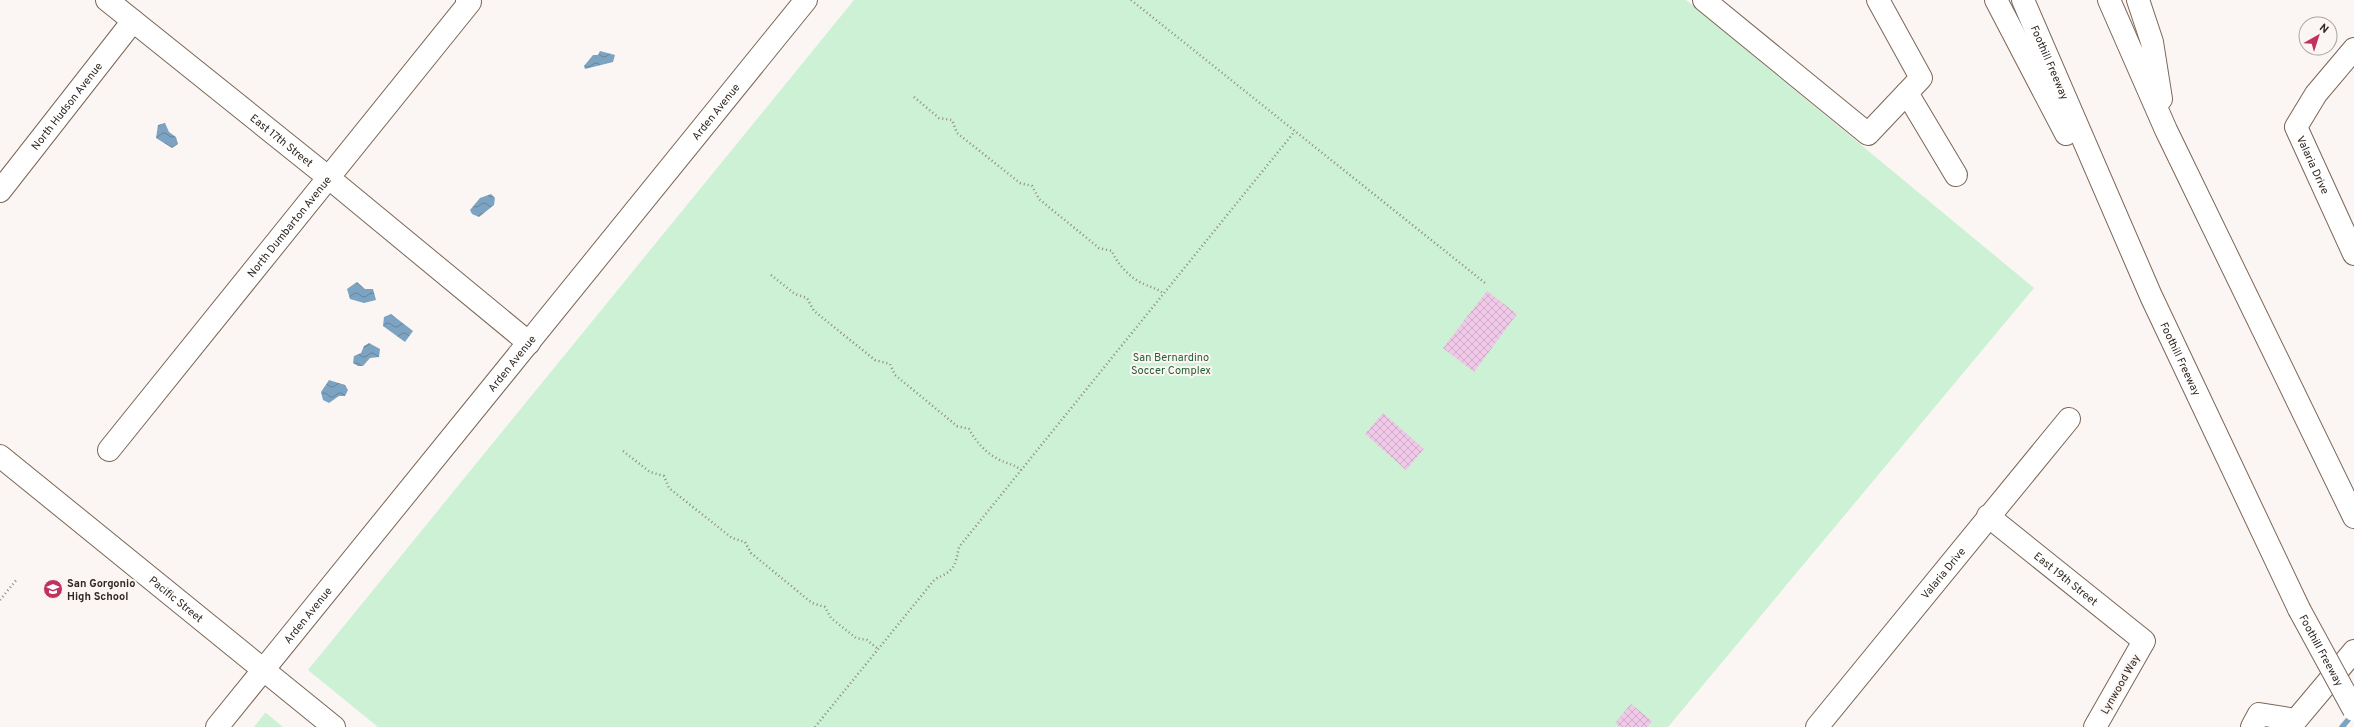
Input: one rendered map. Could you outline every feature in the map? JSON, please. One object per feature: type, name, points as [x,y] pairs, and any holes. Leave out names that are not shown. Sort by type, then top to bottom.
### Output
[{"type":"main road","name":"East 17th Street","points":[[107,0],[329,178],[529,343]]},
{"type":"main road","name":"Arden Avenue","points":[[217,727],[806,0]]},
{"type":"main road","points":[[1704,0],[1868,134],[1921,78],[1878,0]]},
{"type":"main road","points":[[1996,0],[2151,296]]},
{"type":"main road","name":"Foothill Freeway","points":[[2023,0],[2151,296],[2299,610],[2354,710]]},
{"type":"main road","points":[[2109,0],[2166,130],[2354,517]]},
{"type":"main road","points":[[2138,0],[2152,42],[2166,130]]},
{"type":"main road","name":"North Dumbarton Avenue","points":[[109,450],[329,178],[468,1]]},
{"type":"main road","name":"North Hudson Avenue","points":[[0,191],[133,21]]},
{"type":"main road","name":"Valaria Drive","points":[[2354,48],[2316,94],[2296,127],[2343,226],[2354,254]]},
{"type":"main road","points":[[1907,93],[1956,175]]},
{"type":"main road","name":"Valaria Drive","points":[[1817,727],[2069,418]]},
{"type":"main road","name":"Pacific Street","points":[[0,456],[334,727]]},
{"type":"main road","name":"East 19th Street","points":[[1988,516],[2144,641]]},
{"type":"main road","name":"Lynwood Way","points":[[2095,727],[2144,641]]},
{"type":"main road","points":[[2252,727],[2259,714],[2274,722],[2296,720],[2354,651]]},
{"type":"path","points":[[1131,0],[1485,283]]},
{"type":"path","points":[[914,97],[939,118],[952,120],[957,133],[1020,183],[1032,186],[1039,199],[1099,248],[1112,251],[1117,263],[1143,284],[1157,288],[1164,294]]},
{"type":"path","points":[[815,727],[935,579],[949,573],[956,564],[959,547],[1295,132]]},
{"type":"path","points":[[772,275],[795,294],[807,298],[814,311],[875,360],[890,364],[895,375],[957,426],[969,430],[976,442],[999,460],[1013,463],[1021,470]]},
{"type":"path","points":[[623,451],[650,472],[664,476],[669,488],[732,538],[745,542],[751,554],[812,603],[825,607],[831,618],[856,638],[867,640],[878,650]]},
{"type":"path","points":[[0,600],[17,579]]},
{"type":"green space","name":"San Bernardino Soccer Complex","points":[[854,0],[1686,0],[2034,288],[1668,727],[378,727],[308,670]]},
{"type":"green space","points":[[266,713],[283,727],[254,727]]},
{"type":"water","points":[[600,51],[615,55],[613,62],[585,69],[584,66],[593,55],[598,55]]},
{"type":"water","points":[[165,123],[169,132],[176,137],[178,144],[172,148],[156,138],[158,125]]},
{"type":"water","points":[[491,194],[495,198],[494,205],[479,217],[472,214],[470,210],[480,198]]},
{"type":"water","points":[[357,282],[365,289],[373,289],[376,300],[364,303],[350,299],[347,289]]},
{"type":"water","points":[[391,314],[413,331],[405,342],[383,326],[384,317]]},
{"type":"water","points":[[369,343],[380,349],[379,357],[370,358],[363,366],[358,366],[353,363],[354,356],[361,353],[364,346]]},
{"type":"water","points":[[329,380],[345,385],[348,390],[345,396],[339,396],[329,403],[323,400],[321,392]]},
{"type":"building","points":[[1487,291],[1517,314],[1474,372],[1443,348]]},
{"type":"building","points":[[1383,413],[1424,449],[1406,470],[1365,434]]},
{"type":"building","points":[[1631,704],[1652,721],[1647,727],[1620,727],[1615,723]]},
{"type":"waterway","points":[[2342,727],[2353,714]]},
{"type":"place","name":"San Gorgonio High School","points":[[53,589]]}]
